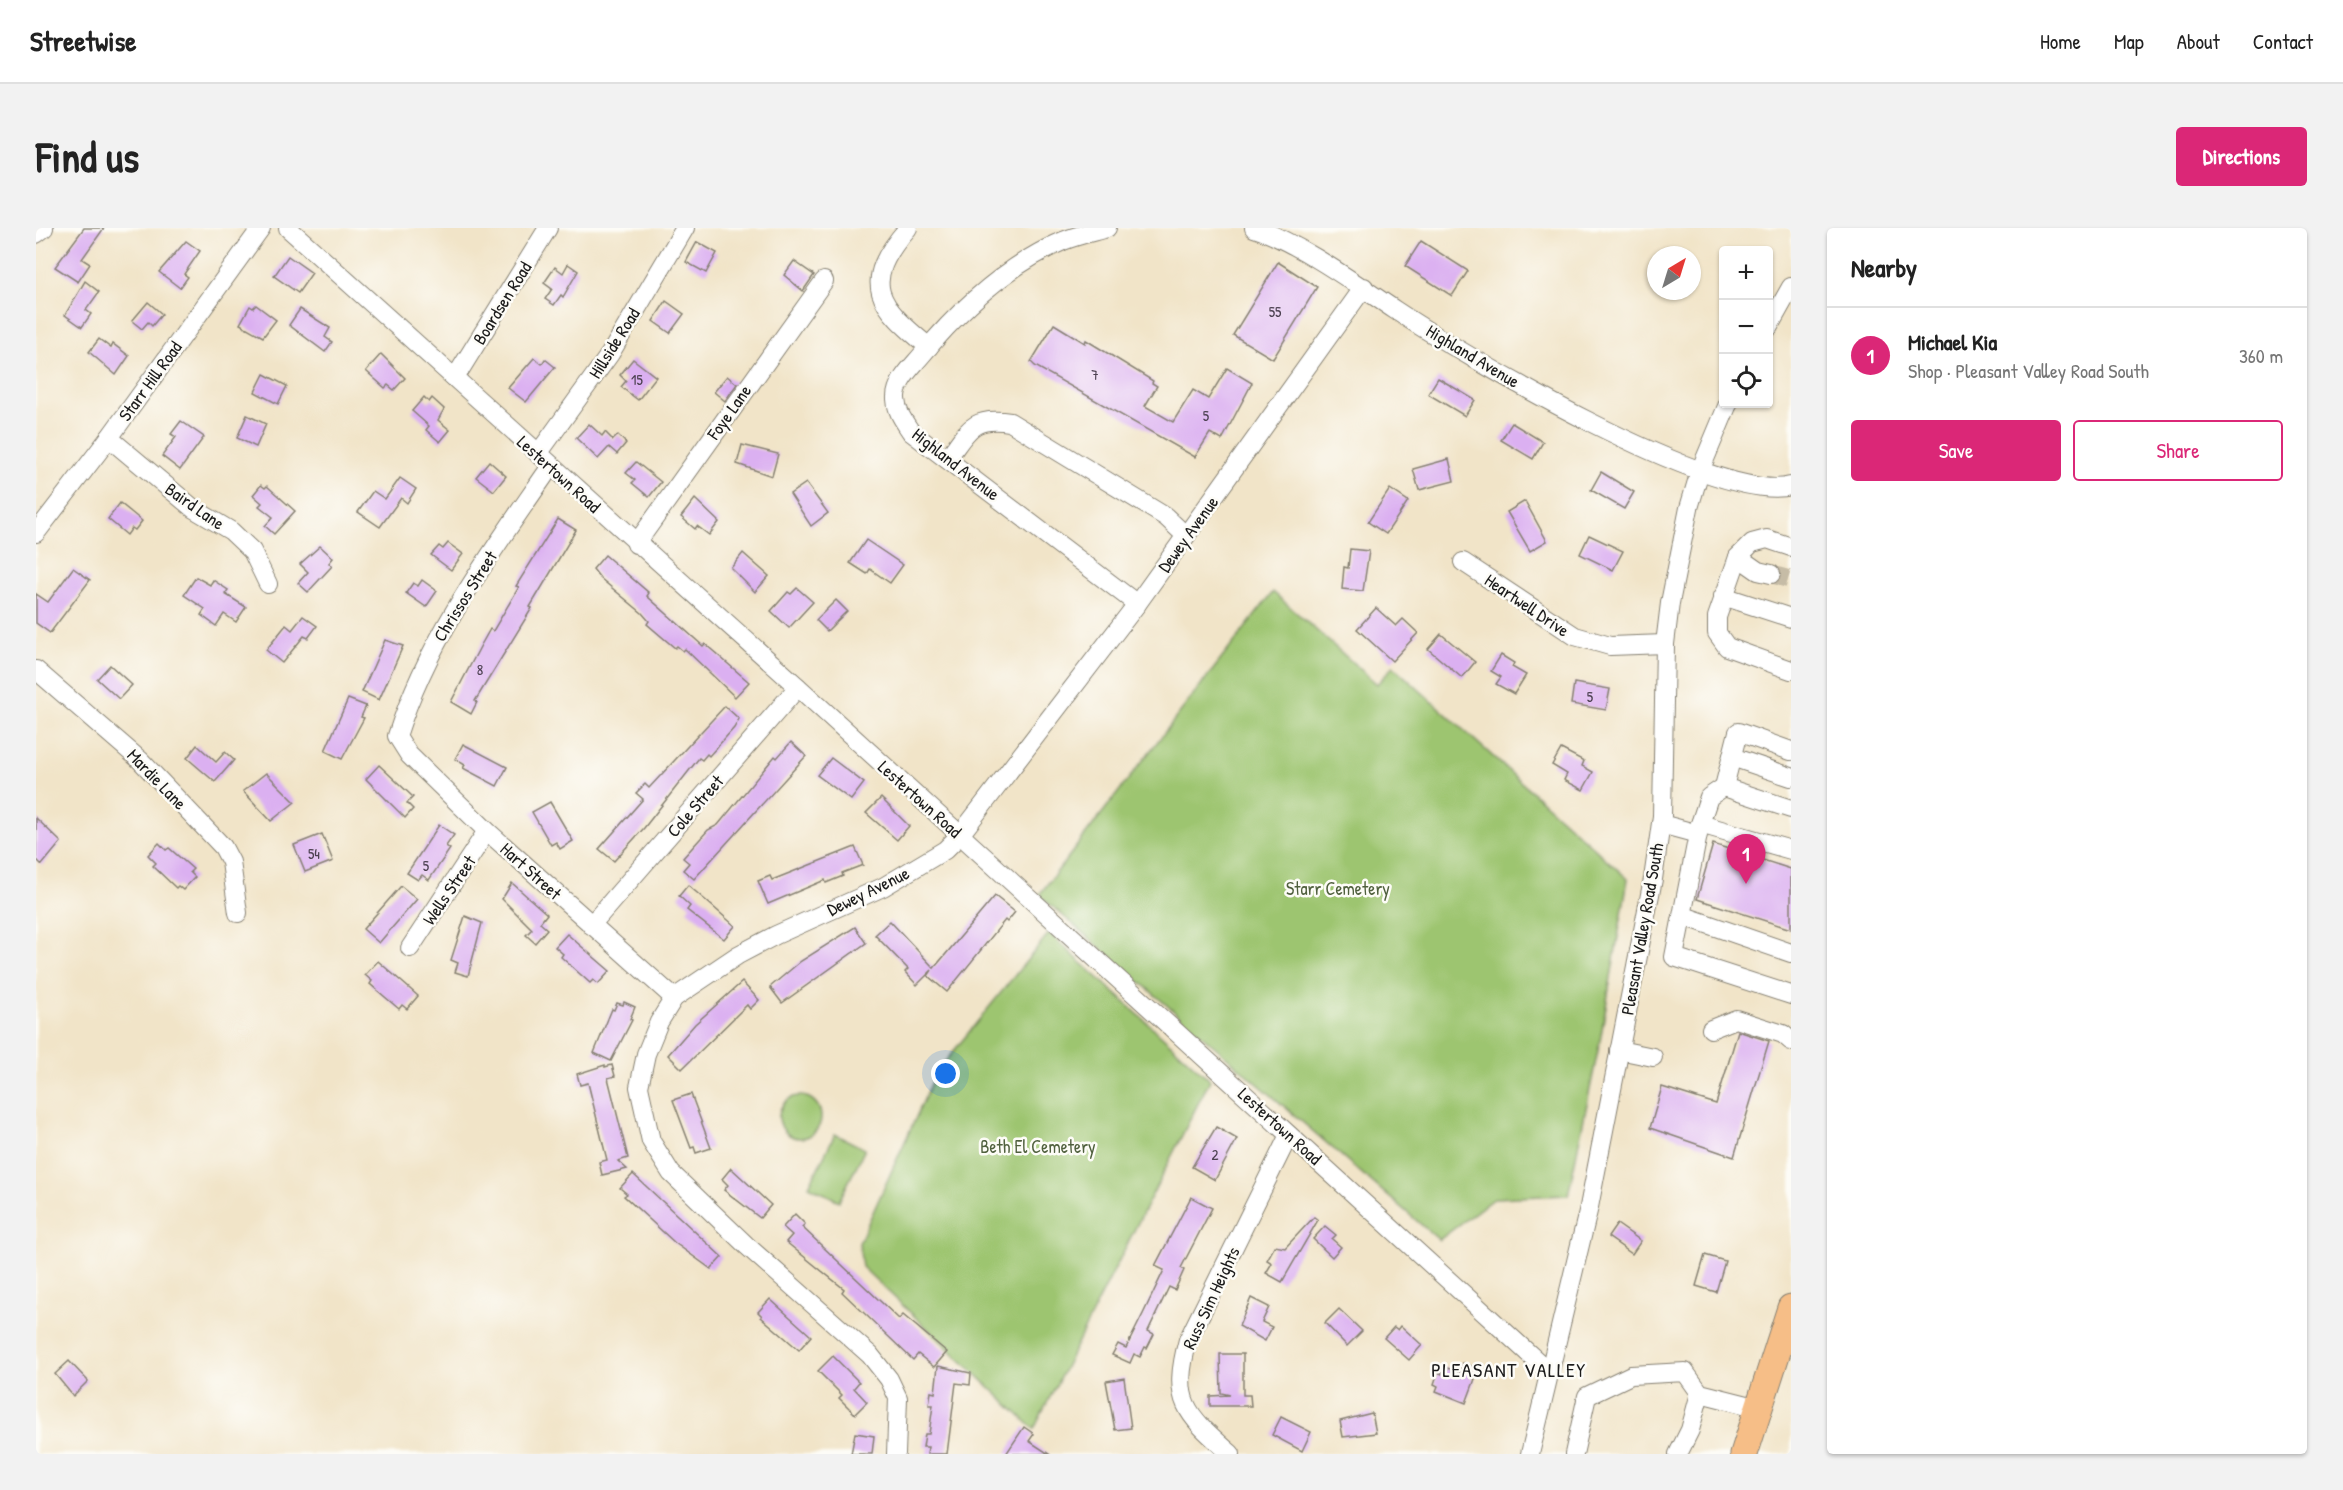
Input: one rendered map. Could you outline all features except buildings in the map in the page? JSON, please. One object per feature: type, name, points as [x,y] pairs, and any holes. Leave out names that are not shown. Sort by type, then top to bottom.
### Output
[{"type":"highway","points":[[1744,1454],[1791,1308]]},
{"type":"street","points":[[36,234],[44,228]]},
{"type":"street","name":"Starr Hill Road","points":[[36,533],[109,438],[261,228]]},
{"type":"street","name":"Lestertown Road","points":[[288,228],[636,544],[798,687],[1550,1372]]},
{"type":"street","name":"Boardsen Road","points":[[455,378],[548,228]]},
{"type":"street","name":"Hillside Road","points":[[544,460],[685,228]]},
{"type":"street","points":[[908,228],[888,251],[879,276],[882,300],[896,320],[929,347]]},
{"type":"street","name":"Highland Avenue","points":[[1107,228],[1063,241],[1012,269],[970,303],[929,347],[900,383],[896,397],[898,413],[911,432],[1137,604]]},
{"type":"street","name":"Highland Avenue","points":[[1254,228],[1364,287],[1394,309],[1560,407],[1700,471],[1760,488],[1777,489],[1791,486]]},
{"type":"street","name":"Foye Lane","points":[[636,544],[824,281]]},
{"type":"street","name":"Dewey Avenue","points":[[896,1454],[898,1398],[890,1378],[870,1355],[746,1245],[671,1173],[651,1141],[639,1087],[646,1054],[659,1022],[674,998],[757,945],[883,888],[945,850],[960,835],[1137,604],[1364,287]]},
{"type":"street","points":[[1773,319],[1791,287]]},
{"type":"street","name":"Pleasant Valley Road South","points":[[1530,1454],[1589,1207],[1653,879],[1660,824],[1665,644],[1670,603],[1689,508],[1700,471],[1726,408]]},
{"type":"street","points":[[947,459],[971,428],[989,419],[1010,422],[1166,517],[1186,536]]},
{"type":"street","name":"Baird Lane","points":[[109,438],[194,508],[231,531],[252,551],[268,584]]},
{"type":"street","name":"Chrissos Street","points":[[397,736],[411,692],[432,650],[544,460]]},
{"type":"street","points":[[1791,547],[1767,539],[1752,543],[1738,557],[1717,616],[1717,633],[1727,647],[1791,670]]},
{"type":"street","points":[[1738,557],[1758,571],[1771,574]]},
{"type":"street","name":"Heartwell Drive","points":[[1463,562],[1575,636],[1610,646],[1665,644]]},
{"type":"street","points":[[1724,596],[1791,618]]},
{"type":"street","name":"Mardie Lane","points":[[36,670],[140,760],[224,847],[231,862],[238,913]]},
{"type":"street","name":"Cole Street","points":[[591,925],[798,687]]},
{"type":"street","points":[[1791,751],[1738,732],[1724,787],[1709,797],[1699,829],[1684,916],[1674,957],[1791,995]]},
{"type":"street","name":"Hart Street","points":[[397,736],[409,755],[487,831],[674,998]]},
{"type":"street","points":[[1732,757],[1791,777]]},
{"type":"street","points":[[1724,787],[1791,809]]},
{"type":"street","points":[[1660,824],[1699,829],[1791,850]]},
{"type":"street","name":"Wells Street","points":[[410,948],[487,831]]},
{"type":"street","points":[[1684,916],[1791,953]]},
{"type":"street","points":[[1711,1029],[1736,1019],[1784,1034],[1791,1041]]},
{"type":"street","points":[[1619,1050],[1653,1057]]},
{"type":"street","name":"Russ Sim Heights","points":[[1231,1454],[1195,1419],[1184,1404],[1180,1387],[1181,1366],[1188,1340],[1289,1135]]},
{"type":"street","points":[[1574,1454],[1587,1396],[1630,1375],[1685,1372],[1700,1394],[1759,1408]]},
{"type":"street","points":[[1678,1454],[1690,1430],[1700,1394]]},
{"type":"green space","name":"Starr Cemetery","points":[[1273,592],[1377,684],[1393,666],[1628,879],[1600,1041],[1568,1195],[1494,1198],[1439,1240],[1039,895]]},
{"type":"green space","name":"Beth El Cemetery","points":[[1049,933],[1210,1080],[1034,1429],[862,1267],[859,1243],[936,1073]]},
{"type":"green space","points":[[800,1096],[815,1102],[821,1117],[815,1132],[800,1138],[785,1132],[779,1117],[785,1102]]},
{"type":"green space","points":[[835,1134],[865,1149],[839,1201],[809,1186]]},
{"type":"tunnel","points":[[1771,574],[1791,580]]},
{"type":"place","name":"Michael Kia","points":[[1746,884]]},
{"type":"district","name":"PLEASANT VALLEY","points":[[1509,1369]]}]
